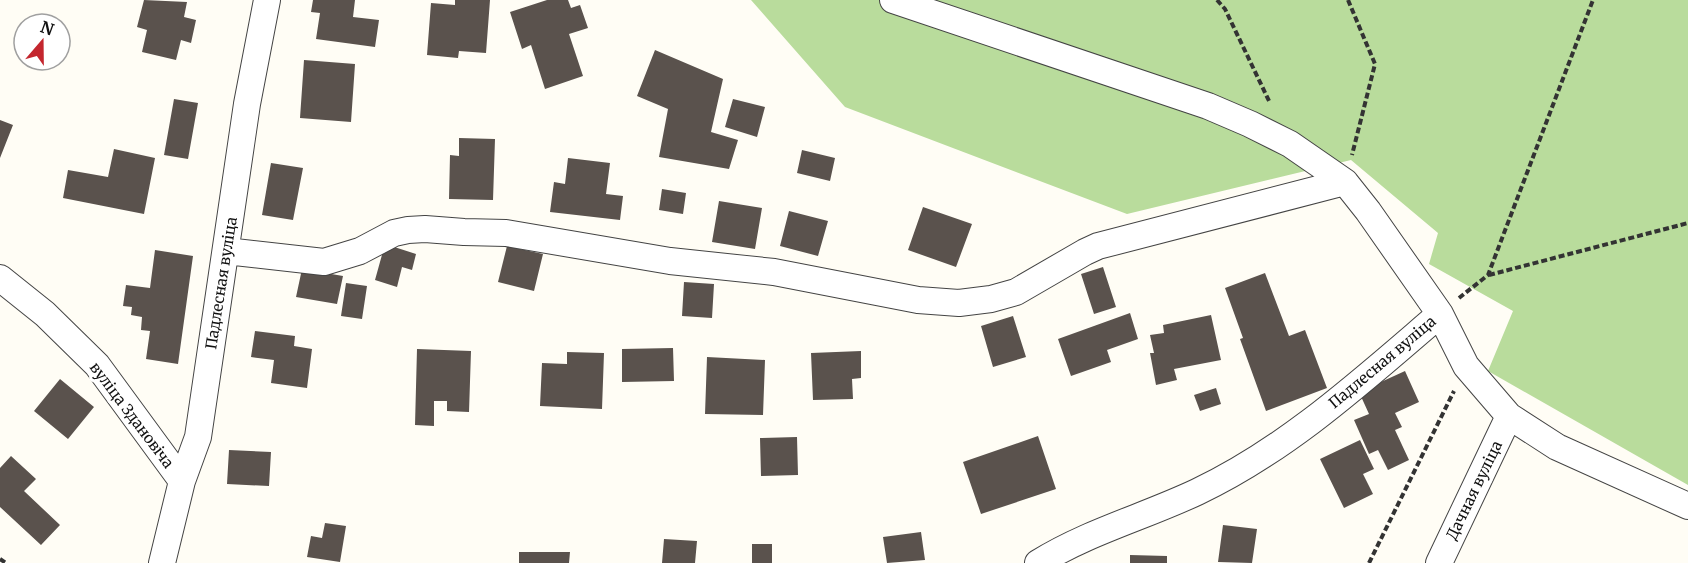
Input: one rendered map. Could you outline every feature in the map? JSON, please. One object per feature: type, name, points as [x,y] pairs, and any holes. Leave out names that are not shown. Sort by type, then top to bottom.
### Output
[{"type":"street","name":"Падлесная вуліца","points":[[162,563],[182,481],[198,437],[247,104],[267,0]]},
{"type":"street","points":[[893,0],[1208,106],[1290,144],[1344,182],[1368,211],[1440,314]]},
{"type":"street","points":[[226,251],[324,262],[360,251],[394,232],[425,229],[506,233],[670,261],[774,272],[918,300],[959,303],[1016,292],[1098,246],[1344,182]]},
{"type":"street","name":"вуліца Здановіча","points":[[0,278],[45,314],[97,365],[182,481]]},
{"type":"street","name":"Падлесная вуліца","points":[[1038,563],[1092,534],[1197,492],[1268,452],[1353,388],[1440,314],[1466,366],[1509,416],[1557,447],[1688,506]]},
{"type":"street","name":"Дачная вуліца","points":[[1439,563],[1509,416]]},
{"type":"path","points":[[1217,0],[1226,9],[1290,144]]},
{"type":"path","points":[[1344,182],[1375,64],[1348,0]]},
{"type":"path","points":[[1488,275],[1593,0]]},
{"type":"path","points":[[1440,314],[1488,275],[1688,223]]},
{"type":"path","points":[[1369,563],[1466,366]]},
{"type":"path","points":[[0,559],[6,563]]},
{"type":"green space","points":[[751,0],[1688,0],[1688,485],[1488,371],[1513,311],[1429,264],[1438,233],[1351,160],[1127,214],[845,107]]},
{"type":"building","points":[[144,0],[187,2],[184,17],[196,20],[191,43],[181,40],[176,60],[142,52],[147,30],[137,27]]},
{"type":"building","points":[[313,0],[355,0],[353,17],[379,20],[375,47],[316,39],[320,13],[311,12]]},
{"type":"building","points":[[455,0],[490,0],[486,53],[459,51],[458,58],[427,55],[431,3],[455,5]]},
{"type":"building","points":[[547,0],[568,0],[571,8],[580,5],[588,28],[569,34],[583,76],[545,89],[531,45],[522,49],[510,12]]},
{"type":"building","points":[[655,50],[723,79],[711,132],[738,140],[729,169],[659,157],[668,109],[637,96]]},
{"type":"building","points":[[304,60],[355,64],[351,122],[300,118]]},
{"type":"building","points":[[174,99],[198,103],[188,159],[164,155]]},
{"type":"building","points":[[733,99],[765,107],[757,137],[725,127]]},
{"type":"building","points":[[0,120],[13,125],[0,158]]},
{"type":"building","points":[[459,138],[495,139],[493,200],[449,199],[450,155],[459,156]]},
{"type":"building","points":[[114,149],[155,158],[144,214],[63,198],[68,170],[108,177]]},
{"type":"building","points":[[802,150],[835,158],[830,181],[797,173]]},
{"type":"building","points":[[568,158],[610,163],[606,194],[623,196],[620,220],[550,212],[554,182],[565,184]]},
{"type":"building","points":[[271,163],[303,168],[293,220],[262,215]]},
{"type":"building","points":[[662,189],[686,193],[683,214],[659,210]]},
{"type":"building","points":[[719,201],[762,208],[755,249],[712,242]]},
{"type":"building","points":[[923,207],[972,224],[956,267],[908,250]]},
{"type":"building","points":[[789,211],[828,221],[818,256],[780,246]]},
{"type":"building","points":[[385,244],[416,254],[412,270],[402,267],[397,287],[375,280]]},
{"type":"building","points":[[507,246],[543,254],[534,291],[498,282]]},
{"type":"building","points":[[155,250],[193,256],[178,364],[146,359],[150,331],[141,330],[142,317],[131,315],[132,307],[123,306],[126,285],[150,288]]},
{"type":"building","points":[[1103,267],[1116,307],[1094,314],[1081,274]]},
{"type":"building","points":[[302,269],[343,276],[337,304],[296,297]]},
{"type":"building","points":[[1265,273],[1289,336],[1305,330],[1327,388],[1266,411],[1240,339],[1243,338],[1225,288]]},
{"type":"building","points":[[684,282],[714,284],[712,318],[682,316]]},
{"type":"building","points":[[346,283],[367,286],[362,319],[341,316]]},
{"type":"building","points":[[1130,313],[1138,339],[1107,350],[1111,362],[1071,376],[1058,339]]},
{"type":"building","points":[[1211,315],[1221,360],[1174,369],[1177,380],[1156,385],[1150,353],[1154,353],[1150,335],[1164,333],[1163,325]]},
{"type":"building","points":[[1013,316],[1026,357],[993,367],[981,326]]},
{"type":"building","points":[[255,331],[295,336],[294,346],[312,349],[307,388],[271,383],[274,360],[251,357]]},
{"type":"building","points":[[673,348],[674,381],[622,382],[622,349]]},
{"type":"building","points":[[417,349],[471,351],[469,412],[447,411],[447,401],[434,401],[434,426],[415,425]]},
{"type":"building","points":[[861,351],[861,378],[852,379],[853,399],[813,400],[811,353]]},
{"type":"building","points":[[567,352],[604,353],[602,409],[540,406],[542,363],[567,364]]},
{"type":"building","points":[[707,357],[765,360],[763,415],[705,414]]},
{"type":"building","points":[[1405,371],[1419,402],[1395,413],[1402,427],[1395,430],[1409,460],[1388,470],[1378,450],[1369,454],[1354,420],[1369,414],[1359,392]]},
{"type":"building","points":[[60,379],[94,407],[68,439],[34,411]]},
{"type":"building","points":[[1216,388],[1221,404],[1200,411],[1194,395]]},
{"type":"building","points":[[1038,436],[1056,489],[981,514],[963,462]]},
{"type":"building","points":[[797,437],[798,475],[761,476],[760,438]]},
{"type":"building","points":[[1360,440],[1374,469],[1363,474],[1373,494],[1344,508],[1320,459]]},
{"type":"building","points":[[229,450],[271,452],[269,486],[227,484]]},
{"type":"building","points":[[11,456],[36,479],[24,491],[60,525],[41,545],[0,507],[0,468]]},
{"type":"building","points":[[325,523],[346,526],[340,562],[307,557],[311,536],[322,538]]},
{"type":"building","points":[[1223,525],[1257,529],[1252,563],[1218,562]]},
{"type":"building","points":[[921,532],[925,560],[887,563],[883,537]]},
{"type":"building","points":[[664,539],[697,541],[695,563],[662,563]]},
{"type":"building","points":[[752,544],[772,544],[772,563],[752,563]]},
{"type":"building","points":[[519,552],[570,552],[569,563],[519,563]]},
{"type":"building","points":[[1130,555],[1167,556],[1167,563],[1130,563]]}]
